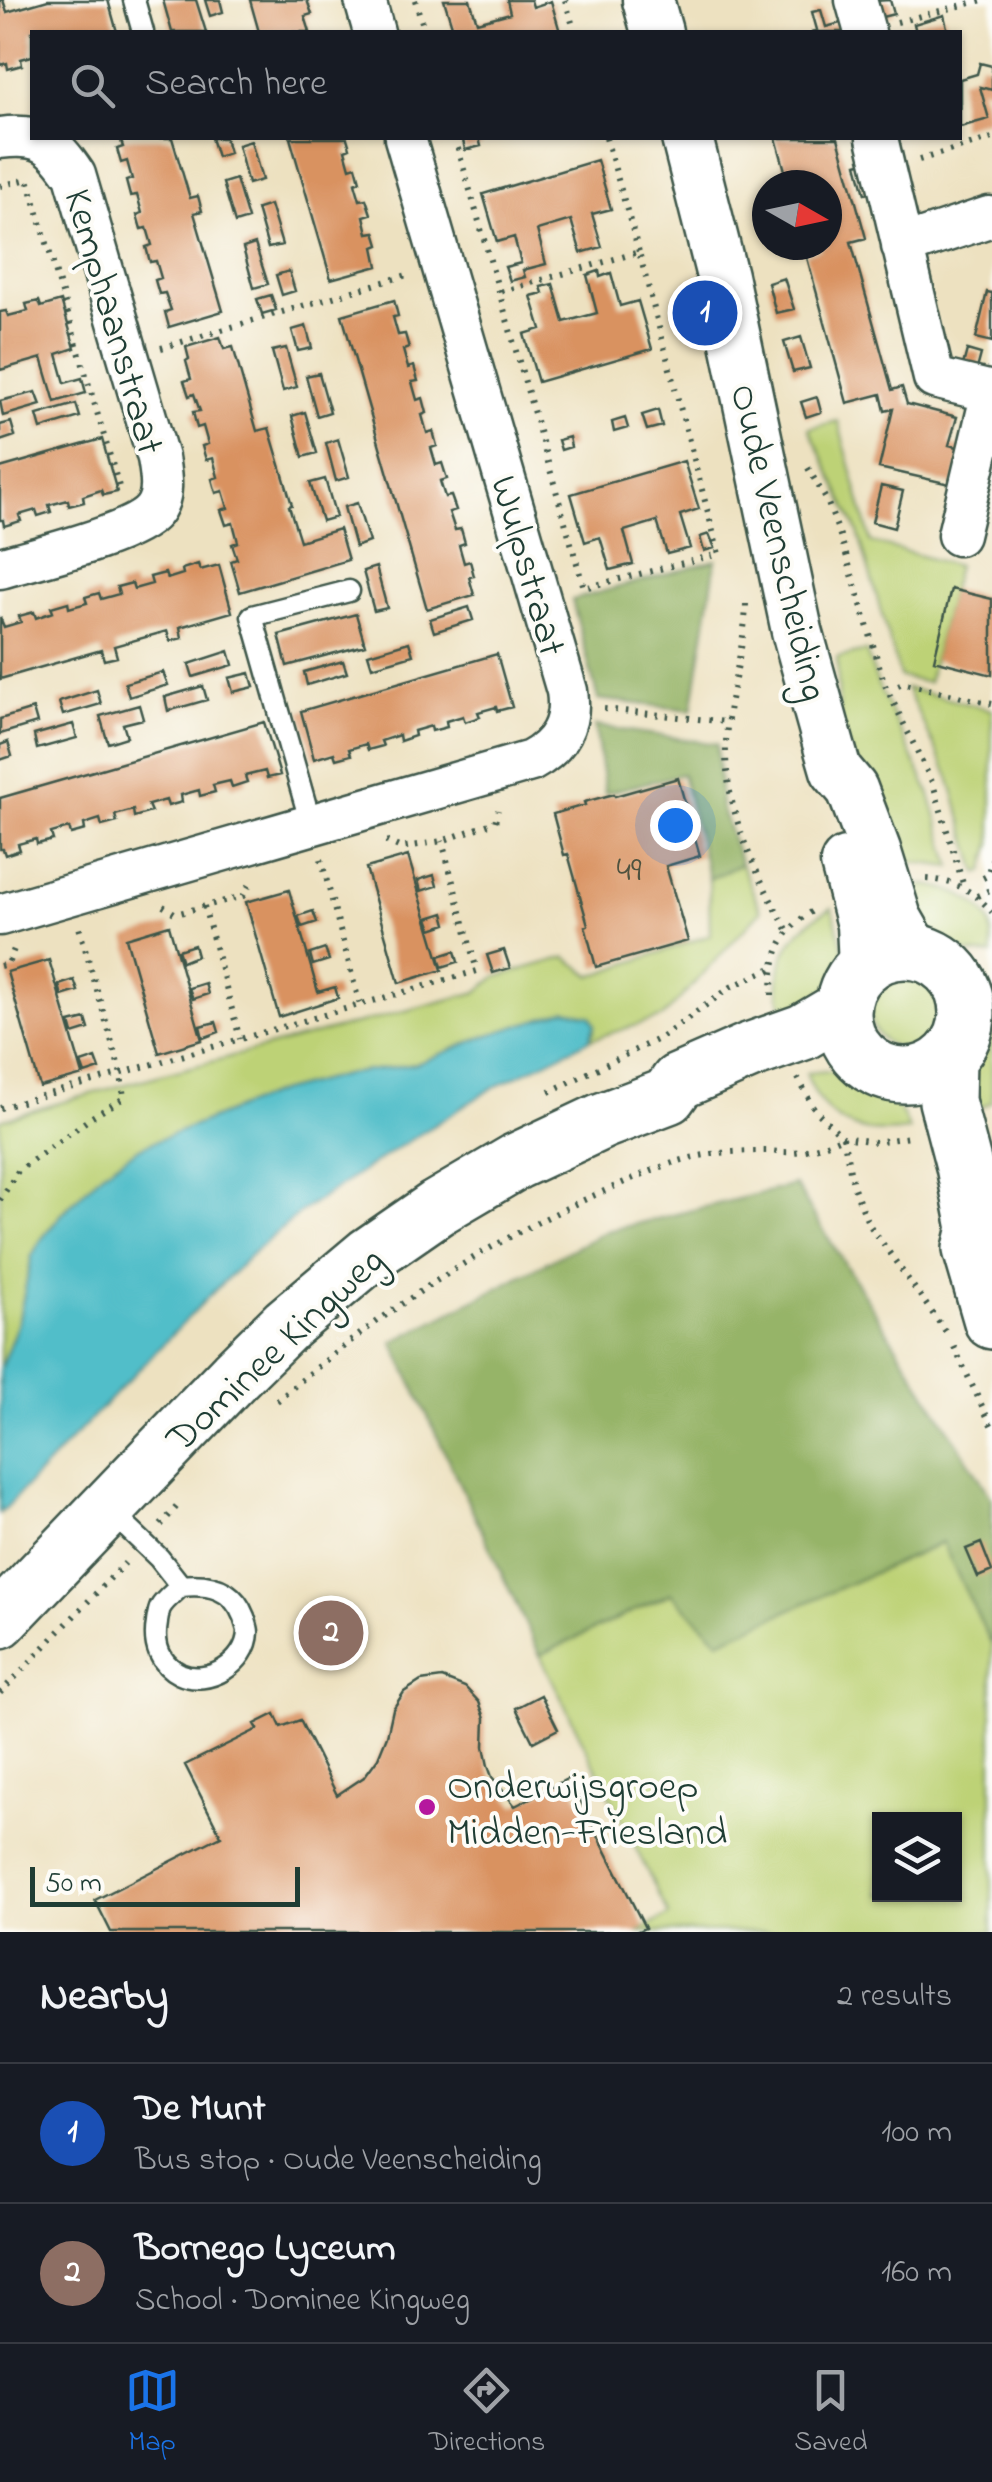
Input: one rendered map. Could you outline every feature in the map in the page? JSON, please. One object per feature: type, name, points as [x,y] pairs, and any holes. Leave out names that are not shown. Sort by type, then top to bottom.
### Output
[{"type":"main road","points":[[888,952],[951,960],[964,991],[969,1028],[922,1073],[865,1026],[888,952]]},
{"type":"main road","name":"Dominee Kingweg","points":[[0,1620],[126,1526],[288,1324],[369,1255],[437,1208],[517,1161],[602,1121],[668,1096],[678,1082],[749,1051],[803,1032],[865,1026]]},
{"type":"main road","name":"Oude Veenscheiding","points":[[865,1026],[913,1108],[957,1235],[971,1249],[992,1321]]},
{"type":"main road","name":"Oude Veenscheiding","points":[[969,1028],[947,1101],[976,1228],[971,1249]]},
{"type":"street","points":[[365,0],[373,30]]},
{"type":"street","points":[[648,0],[656,30]]},
{"type":"street","name":"Kemphaanstraat","points":[[0,138],[30,137]]},
{"type":"street","name":"Kemphaanstraat","points":[[0,568],[140,524],[156,508],[162,484],[158,458],[75,175],[61,153],[40,140]]},
{"type":"street","name":"Wulpstraat","points":[[0,915],[531,761],[549,751],[561,733],[569,706],[567,691],[406,140]]},
{"type":"street","name":"Oude Veenscheiding","points":[[688,140],[717,257],[794,616],[836,770],[852,790],[896,918],[951,960]]},
{"type":"street","points":[[881,154],[934,378],[992,392],[958,535]]},
{"type":"street","points":[[902,246],[989,217]]},
{"type":"street","name":"Oude Veenscheiding","points":[[836,770],[832,792],[862,925],[865,1026]]},
{"type":"lane","points":[[134,0],[142,30]]},
{"type":"lane","points":[[311,824],[252,616],[350,591]]},
{"type":"lane","points":[[126,1526],[182,1586]]},
{"type":"lane","points":[[199,1584],[229,1594],[240,1606],[248,1630],[244,1648],[230,1666],[212,1677],[183,1676],[163,1663],[154,1636],[159,1608],[182,1586],[199,1584]]},
{"type":"path","points":[[415,0],[423,30]]},
{"type":"path","points":[[565,0],[574,30]]},
{"type":"path","points":[[861,21],[983,0]]},
{"type":"path","points":[[881,154],[992,138]]},
{"type":"path","points":[[456,140],[584,588],[720,554],[607,140]]},
{"type":"path","points":[[0,186],[28,179],[121,492]]},
{"type":"path","points":[[500,292],[639,252]]},
{"type":"path","points":[[148,352],[418,271]]},
{"type":"path","points":[[802,458],[827,502],[842,540],[884,685],[933,784],[964,887],[992,912]]},
{"type":"path","points":[[898,684],[992,704]]},
{"type":"path","points":[[569,706],[728,722],[727,773],[736,823],[788,931],[770,968]]},
{"type":"path","points":[[311,824],[360,1005]]},
{"type":"path","points":[[0,1106],[477,971],[442,841]]},
{"type":"path","points":[[977,896],[988,887],[992,858]]},
{"type":"path","points":[[204,906],[240,1039]]},
{"type":"path","points":[[0,1200],[18,1171],[124,1098],[121,1074],[76,916]]},
{"type":"path","points":[[798,1076],[815,1110],[843,1137],[860,1208],[946,1332],[992,1427]]},
{"type":"path","points":[[843,1137],[884,1142],[914,1136]]},
{"type":"path","name":"Dominee Kingweg","points":[[272,1406],[358,1334],[408,1299],[464,1263],[567,1207],[684,1159],[722,1152],[801,1151],[843,1137]]},
{"type":"path","name":"Dominee Kingweg","points":[[0,1693],[126,1526],[183,1499]]},
{"type":"green space","points":[[838,421],[871,542],[957,566],[928,683],[900,677],[858,532],[809,428]]},
{"type":"green space","points":[[716,560],[692,710],[598,699],[572,600]]},
{"type":"green space","points":[[866,651],[929,792],[952,867],[912,862],[897,866],[840,728],[837,658]]},
{"type":"green space","points":[[906,688],[992,710],[992,843],[984,871],[978,873],[949,777]]},
{"type":"green space","points":[[595,726],[717,744],[721,807],[741,864],[709,879],[682,774],[605,793]]},
{"type":"green space","points":[[741,864],[761,911],[663,1017],[589,1040],[594,1031],[515,1028],[416,1064],[348,1074],[278,1092],[141,1147],[102,1173],[62,1213],[32,1256],[18,1323],[0,1369],[0,1120],[477,992],[496,977],[566,957],[592,976],[710,935],[709,879]]},
{"type":"green space","points":[[927,885],[954,892],[979,907],[990,922],[992,955],[966,953],[918,928],[912,886]]},
{"type":"green space","points":[[832,908],[845,954],[829,988],[789,1028],[779,989],[786,951],[800,930]]},
{"type":"green space","points":[[906,976],[931,987],[942,1012],[931,1037],[906,1048],[881,1037],[870,1012],[881,987]]},
{"type":"green space","points":[[992,1020],[992,1102],[970,1112],[971,1061]]},
{"type":"green space","points":[[825,1071],[877,1088],[897,1106],[909,1130],[874,1132],[833,1116],[806,1073]]},
{"type":"green space","points":[[795,1185],[992,1498],[992,1645],[942,1543],[719,1641],[671,1593],[540,1655],[393,1342],[607,1231]]},
{"type":"green space","points":[[943,1543],[992,1645],[992,1932],[637,1932],[669,1915],[540,1655],[672,1593],[720,1640]]},
{"type":"water","points":[[567,1010],[591,1016],[595,1024],[589,1040],[491,1089],[301,1212],[211,1294],[0,1514],[0,1369],[18,1323],[32,1256],[62,1214],[102,1173],[141,1147],[278,1092],[348,1074],[416,1064]]},
{"type":"building","points":[[0,0],[7,12],[48,0],[108,0],[116,30],[30,30],[30,57],[21,59],[22,65],[8,69],[7,63],[0,65]]},
{"type":"building","points":[[163,0],[196,0],[205,30],[171,30]]},
{"type":"building","points":[[205,0],[220,0],[223,12],[210,16]]},
{"type":"building","points":[[250,0],[307,0],[312,14],[305,16],[309,30],[258,30]]},
{"type":"building","points":[[444,0],[470,0],[477,22],[510,13],[507,0],[531,0],[533,7],[551,1],[559,30],[453,30]]},
{"type":"building","points":[[890,0],[894,14],[878,18],[874,1]]},
{"type":"building","points":[[821,10],[826,27],[848,21],[850,30],[817,30],[812,12]]},
{"type":"building","points":[[944,15],[948,30],[916,30],[914,24]]},
{"type":"building","points":[[980,63],[992,66],[992,90],[980,87],[989,119],[962,126],[962,78],[977,74]]},
{"type":"building","points":[[121,140],[173,140],[190,198],[198,196],[202,211],[194,213],[223,311],[169,327],[165,312],[171,310],[165,293],[159,294],[155,280],[161,278],[146,247],[152,245],[147,228],[141,229],[137,195],[130,196],[126,181],[132,179],[127,161],[121,163],[117,149],[123,147]]},
{"type":"building","points":[[212,140],[226,140],[229,153],[217,157]]},
{"type":"building","points":[[291,140],[348,140],[350,148],[345,150],[350,168],[356,166],[360,200],[366,199],[371,214],[364,216],[368,233],[375,232],[379,245],[374,247],[378,266],[331,279]]},
{"type":"building","points":[[463,140],[480,140],[481,146],[465,150]]},
{"type":"building","points":[[777,140],[839,140],[866,238],[851,242],[892,390],[902,387],[907,404],[957,417],[949,445],[962,448],[954,485],[879,468],[893,409],[885,411],[881,394],[847,403],[808,260],[842,260],[842,170],[785,170]]},
{"type":"building","points":[[251,141],[262,180],[248,184],[238,145]]},
{"type":"building","points":[[597,160],[611,209],[592,214],[602,247],[581,253],[571,220],[537,230],[546,264],[523,270],[525,277],[510,281],[505,267],[521,263],[514,237],[497,242],[483,194]]},
{"type":"building","points":[[873,160],[882,189],[865,194],[857,164]]},
{"type":"building","points":[[236,179],[248,219],[235,223],[223,183]]},
{"type":"building","points":[[270,205],[282,245],[268,248],[257,209]]},
{"type":"building","points":[[255,244],[268,284],[254,288],[243,248]]},
{"type":"building","points":[[289,271],[295,291],[282,295],[276,275]]},
{"type":"building","points":[[599,271],[600,277],[611,273],[620,306],[638,301],[652,349],[538,382],[524,334],[541,329],[531,296],[543,293],[541,287],[553,284],[564,322],[597,313],[587,275]]},
{"type":"building","points":[[784,278],[794,309],[776,313],[768,283]]},
{"type":"building","points":[[987,292],[992,293],[992,342],[976,338]]},
{"type":"building","points":[[271,295],[276,310],[262,314],[257,299]]},
{"type":"building","points":[[394,300],[398,335],[405,334],[409,348],[403,350],[408,368],[414,366],[418,381],[412,382],[417,400],[423,398],[427,433],[433,431],[437,446],[431,448],[436,465],[442,463],[447,479],[440,481],[445,497],[451,496],[456,510],[449,512],[455,530],[461,529],[465,543],[459,545],[464,563],[470,561],[474,576],[469,577],[474,595],[427,609],[342,315]]},
{"type":"building","points":[[39,301],[41,307],[61,301],[75,348],[57,354],[65,383],[82,378],[86,393],[55,402],[42,358],[0,370],[0,312],[6,311],[8,316],[28,311],[26,304]]},
{"type":"building","points":[[306,326],[312,348],[298,351],[292,330]]},
{"type":"building","points":[[220,337],[224,349],[233,347],[257,431],[269,428],[300,541],[339,529],[348,560],[240,592],[231,561],[237,559],[232,544],[238,542],[233,523],[226,525],[221,510],[228,508],[223,491],[216,493],[212,479],[218,477],[213,458],[206,460],[202,446],[208,444],[203,426],[197,428],[193,412],[200,411],[184,381],[191,379],[186,347]]},
{"type":"building","points":[[801,337],[810,368],[793,372],[784,342]]},
{"type":"building","points":[[286,348],[297,387],[283,391],[272,351]]},
{"type":"building","points":[[967,350],[981,354],[976,373],[962,369]]},
{"type":"building","points":[[319,373],[330,412],[317,416],[306,376]]},
{"type":"building","points":[[36,392],[41,405],[3,416],[0,401]]},
{"type":"building","points":[[817,397],[821,412],[806,417],[801,402]]},
{"type":"building","points":[[76,404],[80,417],[41,429],[37,415]]},
{"type":"building","points":[[658,410],[662,426],[647,430],[642,415]]},
{"type":"building","points":[[305,412],[317,453],[303,457],[292,416]]},
{"type":"building","points":[[625,418],[628,428],[614,432],[612,422]]},
{"type":"building","points":[[11,422],[15,436],[0,441],[0,425]]},
{"type":"building","points":[[569,437],[571,447],[561,450],[558,440]]},
{"type":"building","points":[[102,439],[117,492],[103,495],[101,490],[83,496],[84,502],[69,506],[68,500],[49,505],[51,512],[38,516],[36,510],[19,515],[21,521],[4,526],[0,520],[0,468]]},
{"type":"building","points":[[338,439],[349,477],[336,481],[326,443]]},
{"type":"building","points":[[684,461],[699,509],[680,515],[690,548],[667,554],[657,521],[624,531],[633,564],[610,570],[600,537],[585,542],[571,494]]},
{"type":"building","points":[[325,479],[336,517],[322,521],[310,483]]},
{"type":"building","points":[[881,486],[903,491],[894,528],[872,522]]},
{"type":"building","points":[[357,503],[369,542],[355,547],[344,507]]},
{"type":"building","points":[[709,534],[715,548],[704,551],[700,537]]},
{"type":"building","points":[[198,564],[200,570],[219,565],[232,612],[180,627],[182,638],[170,641],[167,631],[114,646],[117,657],[104,660],[101,650],[0,679],[0,617],[4,627],[21,622],[19,616],[34,612],[36,618],[53,612],[51,607],[68,602],[69,608],[87,603],[85,597],[99,593],[101,599],[119,594],[117,587],[132,583],[134,589],[152,584],[150,577],[165,573],[167,579]]},
{"type":"building","points":[[376,567],[387,608],[374,611],[363,571]]},
{"type":"building","points":[[951,589],[992,599],[992,675],[934,660]]},
{"type":"building","points":[[469,607],[473,620],[434,632],[430,619]]},
{"type":"building","points":[[356,614],[365,645],[287,666],[279,635]]},
{"type":"building","points":[[409,642],[413,655],[372,667],[368,654]]},
{"type":"building","points":[[229,651],[233,665],[193,677],[189,664]]},
{"type":"building","points":[[497,654],[512,707],[478,712],[480,717],[465,722],[463,716],[446,721],[447,727],[414,731],[415,736],[400,741],[399,735],[368,750],[366,744],[349,749],[351,755],[336,759],[334,753],[314,759],[301,711]]},
{"type":"building","points":[[343,661],[347,673],[307,685],[304,672]]},
{"type":"building","points":[[163,672],[168,685],[129,697],[125,683]]},
{"type":"building","points":[[250,673],[254,687],[233,692],[229,678]]},
{"type":"building","points":[[203,686],[207,700],[168,711],[165,697]]},
{"type":"building","points":[[97,690],[101,704],[63,715],[59,702]]},
{"type":"building","points":[[139,705],[143,719],[123,724],[127,737],[108,743],[100,716]]},
{"type":"building","points":[[33,709],[37,723],[0,734],[0,719]]},
{"type":"building","points":[[264,722],[280,775],[267,778],[265,771],[245,776],[247,782],[232,787],[230,781],[213,785],[215,792],[200,796],[199,790],[181,795],[182,802],[168,806],[166,800],[148,805],[151,812],[134,817],[133,810],[115,815],[117,822],[102,826],[100,819],[71,834],[69,828],[51,833],[53,840],[18,844],[20,850],[5,855],[0,849],[0,798]]},
{"type":"building","points":[[73,724],[77,738],[37,749],[34,735]]},
{"type":"building","points":[[8,742],[12,756],[0,760],[0,745]]},
{"type":"building","points":[[678,778],[700,856],[666,866],[688,941],[596,967],[585,926],[588,925],[553,814]]},
{"type":"building","points":[[408,856],[442,970],[399,983],[366,868]]},
{"type":"building","points":[[434,875],[437,886],[421,891],[418,880]]},
{"type":"building","points":[[289,890],[318,992],[335,987],[338,998],[279,1017],[246,902]]},
{"type":"building","points":[[313,911],[317,922],[302,927],[298,916]]},
{"type":"building","points":[[444,913],[447,924],[432,929],[428,918]]},
{"type":"building","points":[[169,925],[202,1040],[159,1053],[126,938]]},
{"type":"building","points":[[194,945],[197,956],[182,962],[178,950]]},
{"type":"building","points":[[325,949],[329,960],[313,965],[310,954]]},
{"type":"building","points":[[504,950],[510,968],[493,973],[487,955]]},
{"type":"building","points":[[455,951],[458,962],[442,967],[439,956]]},
{"type":"building","points":[[49,960],[83,1075],[40,1087],[7,972]]},
{"type":"building","points":[[74,980],[78,991],[62,996],[59,985]]},
{"type":"building","points":[[205,983],[208,994],[193,999],[189,988]]},
{"type":"building","points":[[86,1019],[89,1029],[73,1034],[70,1023]]},
{"type":"building","points":[[216,1022],[219,1032],[203,1038],[200,1026]]},
{"type":"building","points":[[96,1058],[100,1069],[85,1074],[81,1063]]},
{"type":"building","points":[[981,1543],[992,1571],[978,1577],[966,1549]]},
{"type":"building","points":[[442,1678],[465,1687],[479,1702],[485,1718],[488,1766],[515,1806],[569,1778],[645,1928],[636,1932],[111,1932],[95,1900],[221,1836],[185,1765],[258,1729],[255,1724],[275,1714],[281,1727],[300,1720],[337,1795],[364,1777],[378,1758],[393,1709],[404,1692],[421,1681]]},
{"type":"building","points":[[541,1695],[558,1729],[533,1742],[516,1708]]},
{"type":"place","name":"De Munt","points":[[705,313]]},
{"type":"place","name":"Bornego Lyceum","points":[[331,1633]]},
{"type":"place","name":"Onderwijsgroep Midden-Friesland","points":[[427,1807]]}]
